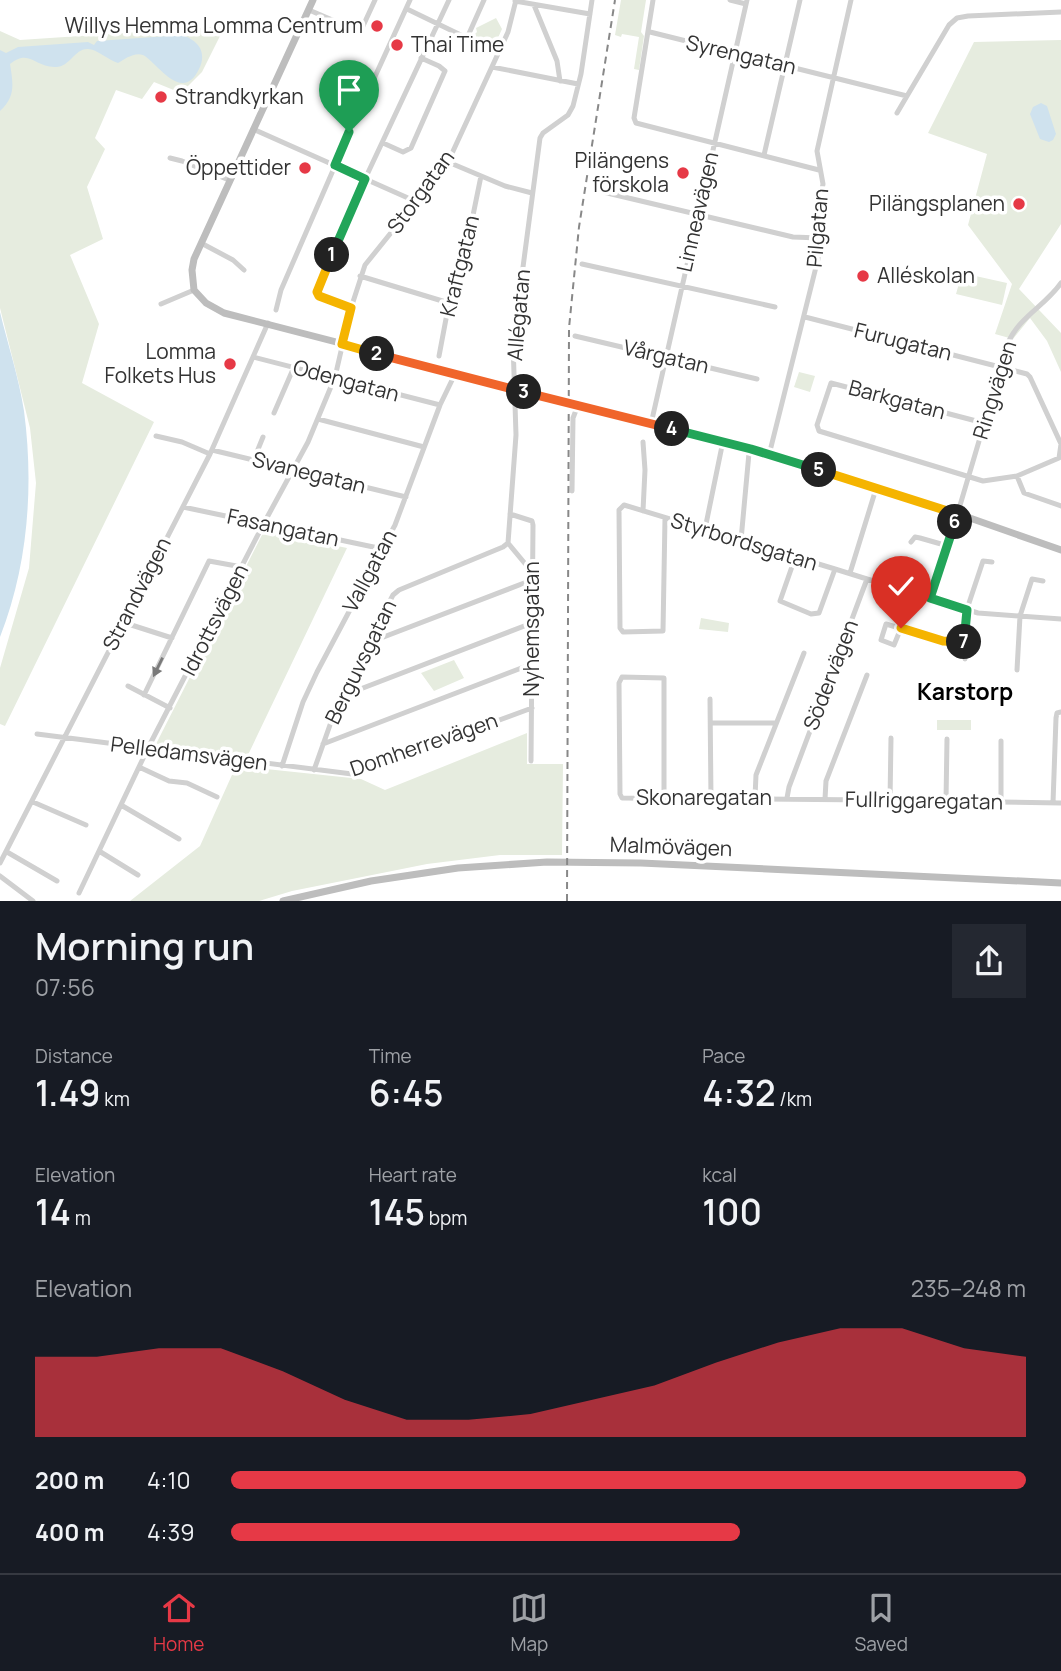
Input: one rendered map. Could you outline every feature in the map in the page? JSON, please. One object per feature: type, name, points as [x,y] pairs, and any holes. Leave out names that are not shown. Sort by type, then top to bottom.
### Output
[{"type":"street","points":[[313,0],[229,180],[192,270],[194,290],[199,298],[213,309],[769,455],[1061,550]]},
{"type":"street","points":[[309,10],[358,31],[363,26],[374,0]]},
{"type":"street","points":[[276,310],[281,290],[335,165],[410,0]]},
{"type":"street","points":[[351,308],[319,296],[317,292],[365,179],[449,0]]},
{"type":"street","points":[[467,38],[484,0]]},
{"type":"street","points":[[492,67],[578,84],[592,0]]},
{"type":"street","points":[[653,0],[650,32],[634,118],[636,123],[820,170]]},
{"type":"street","points":[[730,0],[747,2]]},
{"type":"street","points":[[764,155],[800,0]]},
{"type":"street","name":"Pilgatan","points":[[769,455],[818,260],[816,220],[824,184],[817,151],[851,0]]},
{"type":"street","points":[[515,1],[590,14]]},
{"type":"street","name":"Storgatan","points":[[342,344],[365,265],[448,162],[508,32],[515,1]]},
{"type":"street","name":"Linneavägen","points":[[651,424],[747,2]]},
{"type":"street","points":[[534,5],[557,61],[560,81]]},
{"type":"street","points":[[407,9],[498,53]]},
{"type":"street","points":[[897,113],[954,19],[1061,12]]},
{"type":"street","name":"Syrengatan","points":[[650,32],[907,96]]},
{"type":"street","points":[[383,143],[403,152],[411,148],[445,71],[421,58]]},
{"type":"street","name":"Allégatan","points":[[508,543],[516,435],[513,343],[540,138],[568,115],[578,84]]},
{"type":"street","points":[[253,129],[417,202]]},
{"type":"street","points":[[170,158],[182,160],[229,180]]},
{"type":"street","points":[[448,162],[532,193]]},
{"type":"street","name":"Kraftgatan","points":[[439,356],[449,303],[457,294],[481,176]]},
{"type":"street","points":[[603,192],[793,237],[819,238]]},
{"type":"street","points":[[201,243],[233,260],[244,270]]},
{"type":"street","points":[[582,264],[775,307]]},
{"type":"street","points":[[360,276],[449,303]]},
{"type":"street","name":"Ringvägen","points":[[957,514],[1008,343],[1025,316],[1048,300],[1061,283]]},
{"type":"street","points":[[161,304],[194,290]]},
{"type":"street","name":"Furugatan","points":[[805,317],[1000,366],[1030,377],[1061,444],[1059,458],[1017,476]]},
{"type":"street","name":"Strandvägen","points":[[0,863],[211,452],[268,323]]},
{"type":"street","name":"Vårgatan","points":[[575,336],[757,379]]},
{"type":"street","name":"Idrottsvägen","points":[[79,893],[148,748],[318,419],[335,377],[342,344]]},
{"type":"street","name":"Odengatan","points":[[253,357],[440,405]]},
{"type":"street","points":[[274,413],[295,367]]},
{"type":"street","name":"Vallgatan","points":[[282,766],[303,702],[383,549],[455,374]]},
{"type":"street","name":"Barkgatan","points":[[968,477],[819,431],[817,425],[828,387],[831,383],[836,383],[984,423]]},
{"type":"street","points":[[572,491],[573,418],[578,405]]},
{"type":"street","points":[[318,419],[424,447]]},
{"type":"street","name":"Svanegatan","points":[[156,436],[211,452],[254,459],[406,497]]},
{"type":"street","points":[[254,459],[263,437]]},
{"type":"street","points":[[643,442],[643,511]]},
{"type":"street","points":[[705,529],[722,446]]},
{"type":"street","points":[[741,540],[749,453]]},
{"type":"street","points":[[968,477],[983,481],[1017,476],[1024,493],[1061,506]]},
{"type":"street","points":[[850,573],[875,492]]},
{"type":"street","name":"Styrbordsgatan","points":[[665,518],[663,631],[623,632],[620,628],[619,510],[622,506],[705,529],[867,579]]},
{"type":"street","name":"Fasangatan","points":[[183,507],[383,549]]},
{"type":"street","name":"Nyhemsgatan","points":[[510,514],[532,520],[531,761]]},
{"type":"street","points":[[930,598],[957,514]]},
{"type":"street","points":[[911,542],[915,537],[948,546]]},
{"type":"street","points":[[508,543],[533,572]]},
{"type":"street","name":"Berguvsgatan","points":[[314,770],[341,694],[393,595],[508,543]]},
{"type":"street","points":[[795,558],[780,601],[811,614],[819,613],[835,569]]},
{"type":"street","points":[[144,695],[209,561],[242,567]]},
{"type":"street","points":[[965,659],[967,610],[983,561],[992,562]]},
{"type":"street","points":[[867,579],[967,610],[1061,619]]},
{"type":"street","name":"Södervägen","points":[[787,798],[867,579]]},
{"type":"street","points":[[1017,670],[1020,616],[1032,579],[1043,582]]},
{"type":"street","points":[[368,643],[532,580]]},
{"type":"street","points":[[122,622],[172,638]]},
{"type":"street","points":[[341,694],[350,693],[532,623]]},
{"type":"street","points":[[901,628],[943,641],[965,642]]},
{"type":"street","points":[[755,797],[756,775],[804,653]]},
{"type":"street","points":[[323,744],[532,664]]},
{"type":"street","points":[[825,799],[826,781],[867,675]]},
{"type":"street","name":"Skonaregatan","points":[[664,798],[665,681],[661,678],[620,678],[620,797],[664,798],[711,799],[787,798]]},
{"type":"street","points":[[128,686],[170,708]]},
{"type":"street","points":[[710,699],[711,799]]},
{"type":"street","name":"Domherrevägen","points":[[314,770],[352,774],[531,708]]},
{"type":"street","points":[[1053,803],[1056,718],[1057,713],[1061,712]]},
{"type":"street","points":[[711,723],[776,723]]},
{"type":"street","name":"Pelledamsvägen","points":[[37,734],[314,770]]},
{"type":"street","points":[[890,801],[891,738]]},
{"type":"street","points":[[946,801],[947,739]]},
{"type":"street","points":[[1000,802],[1001,741]]},
{"type":"street","points":[[139,767],[169,781],[187,783],[217,797]]},
{"type":"street","name":"Fullriggaregatan","points":[[787,798],[1061,803]]},
{"type":"street","points":[[33,802],[86,825]]},
{"type":"street","points":[[121,806],[179,839]]},
{"type":"street","points":[[99,851],[138,875]]},
{"type":"street","points":[[7,852],[57,881]]},
{"type":"street","name":"Malmövägen","points":[[283,901],[371,881],[422,873],[547,862],[641,863],[1061,883]]},
{"type":"street","points":[[0,876],[33,901]]},
{"type":"shaded area","points":[[621,0],[646,0],[639,70],[634,69],[639,37],[615,35]]},
{"type":"shaded area","points":[[496,18],[502,29],[497,40],[489,43],[473,36],[477,32],[476,28]]},
{"type":"shaded area","points":[[229,26],[220,36],[202,72],[181,93],[154,82],[142,99],[116,90],[95,138],[105,149],[87,187],[103,239],[70,255],[99,324],[82,383],[154,422],[5,726],[0,724],[0,668],[29,568],[36,483],[30,428],[0,308],[0,31],[20,40]]},
{"type":"shaded area","points":[[1061,40],[1061,224],[1019,289],[1061,333],[1061,372],[1047,341],[1030,318],[1013,339],[995,334],[1012,284],[968,225],[987,154],[928,133],[974,42]]},
{"type":"shaded area","points":[[962,273],[1007,283],[1002,305],[956,294]]},
{"type":"shaded area","points":[[799,372],[815,376],[810,392],[794,387]]},
{"type":"shaded area","points":[[264,531],[347,548],[247,757],[156,744]]},
{"type":"shaded area","points":[[701,618],[729,623],[728,632],[699,629]]},
{"type":"shaded area","points":[[454,660],[464,678],[434,691],[421,673]]},
{"type":"shaded area","points":[[937,720],[971,720],[971,730],[937,730]]},
{"type":"shaded area","points":[[527,733],[527,764],[563,764],[562,855],[500,855],[427,864],[292,891],[259,901],[130,901],[200,846],[236,766],[361,779],[385,790]]},
{"type":"water","points":[[183,35],[196,43],[202,55],[199,69],[192,79],[185,83],[169,78],[140,54],[118,63],[95,51],[83,49],[65,64],[56,67],[23,58],[10,64],[11,95],[0,111],[0,50],[6,53],[18,47],[88,42],[94,45],[97,41]]},
{"type":"water","points":[[1041,103],[1047,106],[1056,134],[1049,142],[1040,139],[1030,114],[1033,107]]},
{"type":"water","points":[[0,312],[24,411],[28,497],[23,554],[0,637]]},
{"type":"railway","points":[[567,901],[569,328],[579,227],[615,0]]},
{"type":"place","name":"Willys Hemma Lomma Centrum","points":[[377,26]]},
{"type":"place","name":"Thai Time","points":[[397,45]]},
{"type":"place","name":"Strandkyrkan","points":[[161,97]]},
{"type":"place","name":"Öppettider","points":[[305,168]]},
{"type":"place","name":"Pilängens förskola","points":[[683,173]]},
{"type":"place","name":"Pilängsplanen","points":[[1019,204]]},
{"type":"place","name":"Alléskolan","points":[[863,276]]},
{"type":"place","name":"Lomma Folkets Hus","points":[[230,364]]},
{"type":"district","name":"Karstorp","points":[[965,692]]},
{"type":"route","points":[[349,132],[335,165],[365,179],[317,292],[319,296],[351,308],[342,344],[751,449],[957,514],[930,598],[967,610],[965,642],[943,641],[901,628]]}]
